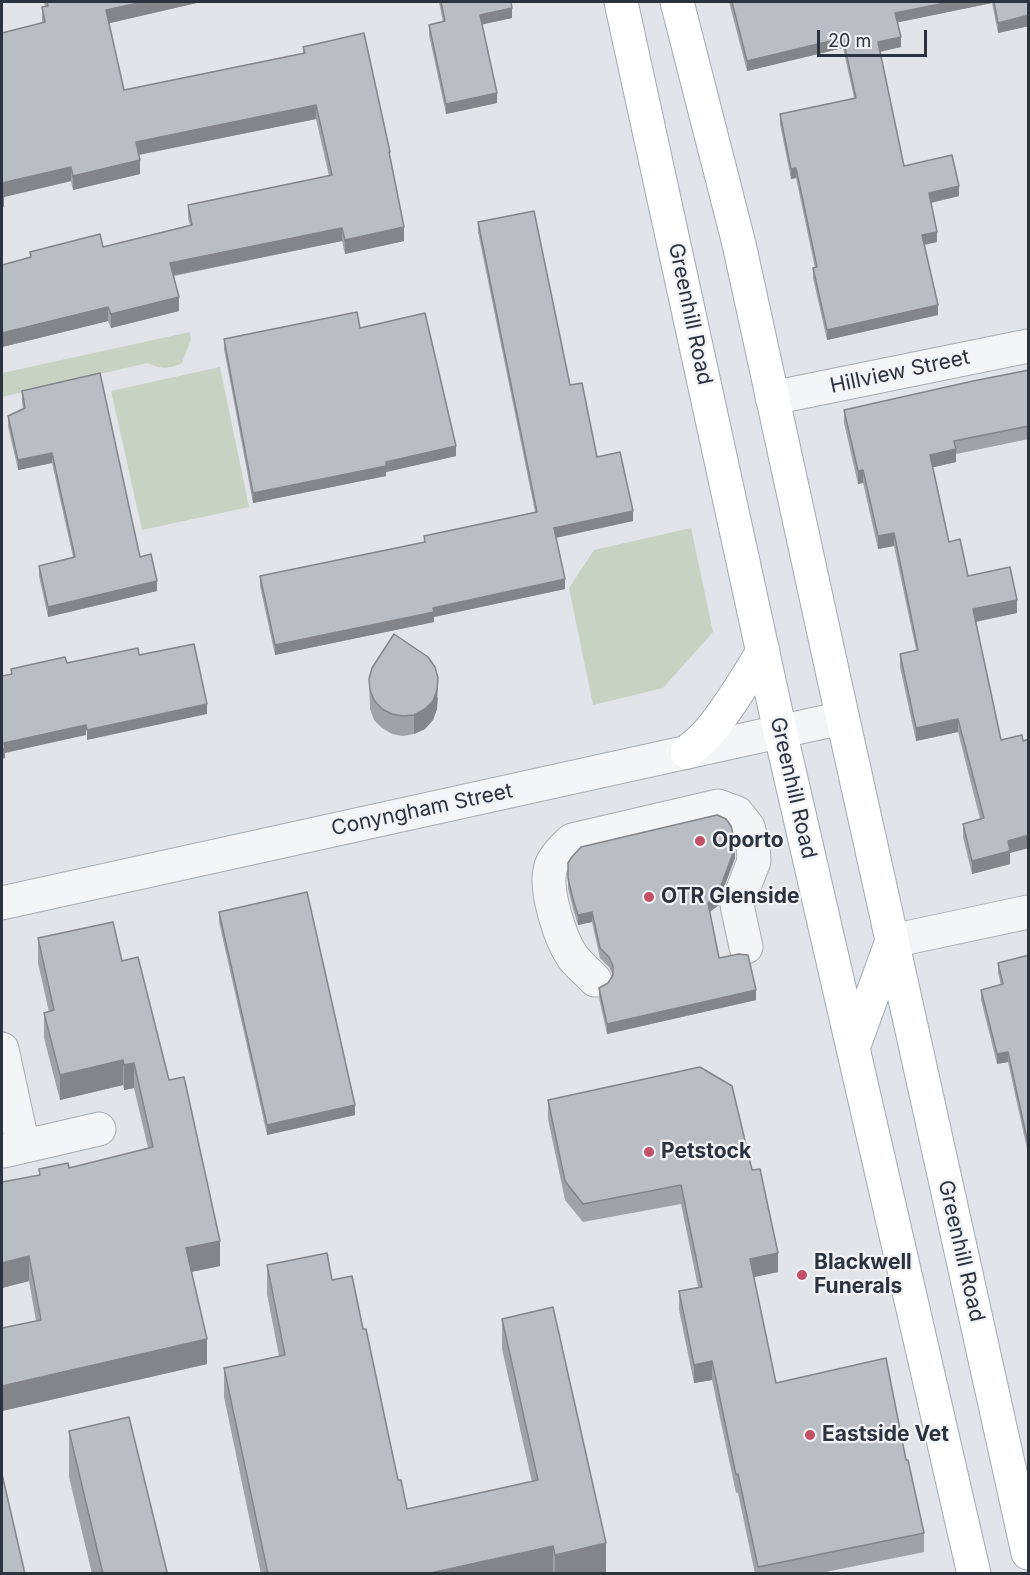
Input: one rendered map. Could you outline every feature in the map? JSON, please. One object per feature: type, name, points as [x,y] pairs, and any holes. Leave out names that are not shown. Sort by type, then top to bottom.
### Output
[{"type":"main road","name":"Greenhill Road","points":[[621,2],[780,731],[974,1574]]},
{"type":"main road","name":"Greenhill Road","points":[[682,8],[739,244],[842,718],[1029,1553]]},
{"type":"main road","points":[[687,752],[706,735],[728,707],[763,651]]},
{"type":"main road","points":[[853,1048],[892,941]]},
{"type":"street","name":"Hillview Street","points":[[772,398],[1029,346]]},
{"type":"street","name":"Conyngham Street","points":[[2,903],[842,718]]},
{"type":"street","points":[[595,980],[573,957],[558,930],[548,882],[550,868],[560,852],[572,840],[718,806],[737,813],[748,827],[753,845],[754,861],[737,905],[746,947]]},
{"type":"street","points":[[892,941],[1029,912]]},
{"type":"street","points":[[2,1049],[12,1149],[99,1129]]},
{"type":"green space","points":[[190,332],[191,339],[182,363],[177,365],[164,368],[147,363],[2,397],[2,373]]},
{"type":"green space","points":[[220,367],[249,507],[142,530],[111,391]]},
{"type":"green space","points":[[691,528],[713,632],[663,688],[593,705],[569,588],[594,550]]},
{"type":"building","points":[[47,2],[143,2],[106,10],[124,90],[305,53],[303,47],[364,33],[404,227],[345,240],[342,228],[170,263],[179,297],[111,314],[108,307],[2,333],[2,265],[31,257],[30,252],[100,234],[103,247],[192,225],[188,205],[332,175],[316,105],[136,142],[140,160],[73,176],[71,167],[2,183],[2,33],[45,22],[42,7],[48,6]]},
{"type":"building","points":[[441,2],[511,2],[512,8],[480,15],[497,93],[446,104],[429,25],[445,21]]},
{"type":"building","points":[[732,2],[950,2],[895,13],[901,37],[878,42],[904,166],[952,155],[959,186],[929,193],[937,232],[922,235],[938,305],[827,330],[813,268],[817,267],[796,168],[791,169],[780,114],[856,98],[843,38],[747,61]]},
{"type":"building","points":[[994,2],[1029,2],[1029,15],[998,23]]},
{"type":"building","points":[[534,211],[570,385],[582,383],[597,457],[620,452],[633,511],[554,528],[565,579],[433,608],[434,612],[275,645],[260,576],[425,542],[424,536],[537,512],[478,222]]},
{"type":"building","points":[[357,312],[360,328],[425,313],[456,446],[386,462],[386,466],[253,493],[224,339]]},
{"type":"building","points":[[1029,370],[1029,426],[954,441],[956,449],[930,455],[949,542],[960,539],[968,576],[1010,567],[1017,600],[973,609],[1001,740],[1022,735],[1023,741],[1029,739],[1029,835],[1008,841],[1010,851],[972,861],[963,824],[984,818],[958,719],[916,728],[900,654],[918,650],[894,533],[878,536],[863,470],[858,471],[844,410]]},
{"type":"building","points":[[100,373],[140,557],[151,554],[157,581],[48,607],[39,566],[75,557],[52,453],[18,460],[8,416],[25,408],[22,391]]},
{"type":"building","points":[[394,634],[428,657],[435,667],[438,678],[433,701],[414,715],[392,714],[382,709],[374,700],[370,690],[369,679],[372,668]]},
{"type":"building","points":[[194,644],[207,704],[87,730],[86,725],[4,743],[5,748],[2,749],[2,676],[12,674],[11,669],[65,657],[67,663],[138,648],[139,655]]},
{"type":"building","points":[[717,815],[726,819],[731,826],[735,848],[719,895],[708,903],[719,958],[739,954],[748,955],[756,990],[607,1024],[599,988],[608,983],[613,975],[613,966],[609,957],[600,948],[592,912],[578,915],[568,878],[568,863],[581,847]]},
{"type":"building","points":[[307,892],[355,1105],[267,1125],[219,912]]},
{"type":"building","points":[[113,922],[122,961],[138,957],[169,1080],[184,1077],[220,1241],[186,1248],[207,1339],[2,1386],[2,1328],[41,1320],[29,1256],[2,1263],[2,1182],[40,1175],[39,1169],[68,1163],[69,1168],[153,1147],[134,1063],[124,1065],[123,1060],[60,1075],[44,1013],[54,1010],[38,938]]},
{"type":"building","points":[[1029,955],[1029,1148],[1008,1052],[997,1054],[981,990],[1003,984],[998,963]]},
{"type":"building","points":[[700,1067],[732,1086],[752,1170],[760,1169],[778,1253],[750,1259],[776,1383],[886,1358],[906,1460],[908,1460],[924,1533],[758,1567],[712,1361],[694,1365],[679,1291],[702,1287],[681,1185],[583,1204],[565,1181],[548,1100]]},
{"type":"building","points":[[327,1253],[332,1280],[352,1276],[363,1329],[366,1329],[398,1480],[401,1480],[407,1509],[538,1480],[502,1319],[553,1307],[606,1543],[555,1555],[553,1546],[426,1574],[268,1574],[224,1368],[285,1355],[267,1265]]},
{"type":"building","points":[[129,1417],[167,1572],[162,1574],[103,1574],[69,1431]]},
{"type":"building","points":[[2,1474],[25,1574],[2,1574]]},
{"type":"place","name":"Oporto","points":[[700,841]]},
{"type":"place","name":"OTR Glenside","points":[[649,897]]},
{"type":"place","name":"Petstock","points":[[649,1152]]},
{"type":"place","name":"Blackwell Funerals","points":[[802,1275]]},
{"type":"place","name":"Eastside Vet","points":[[810,1435]]}]
